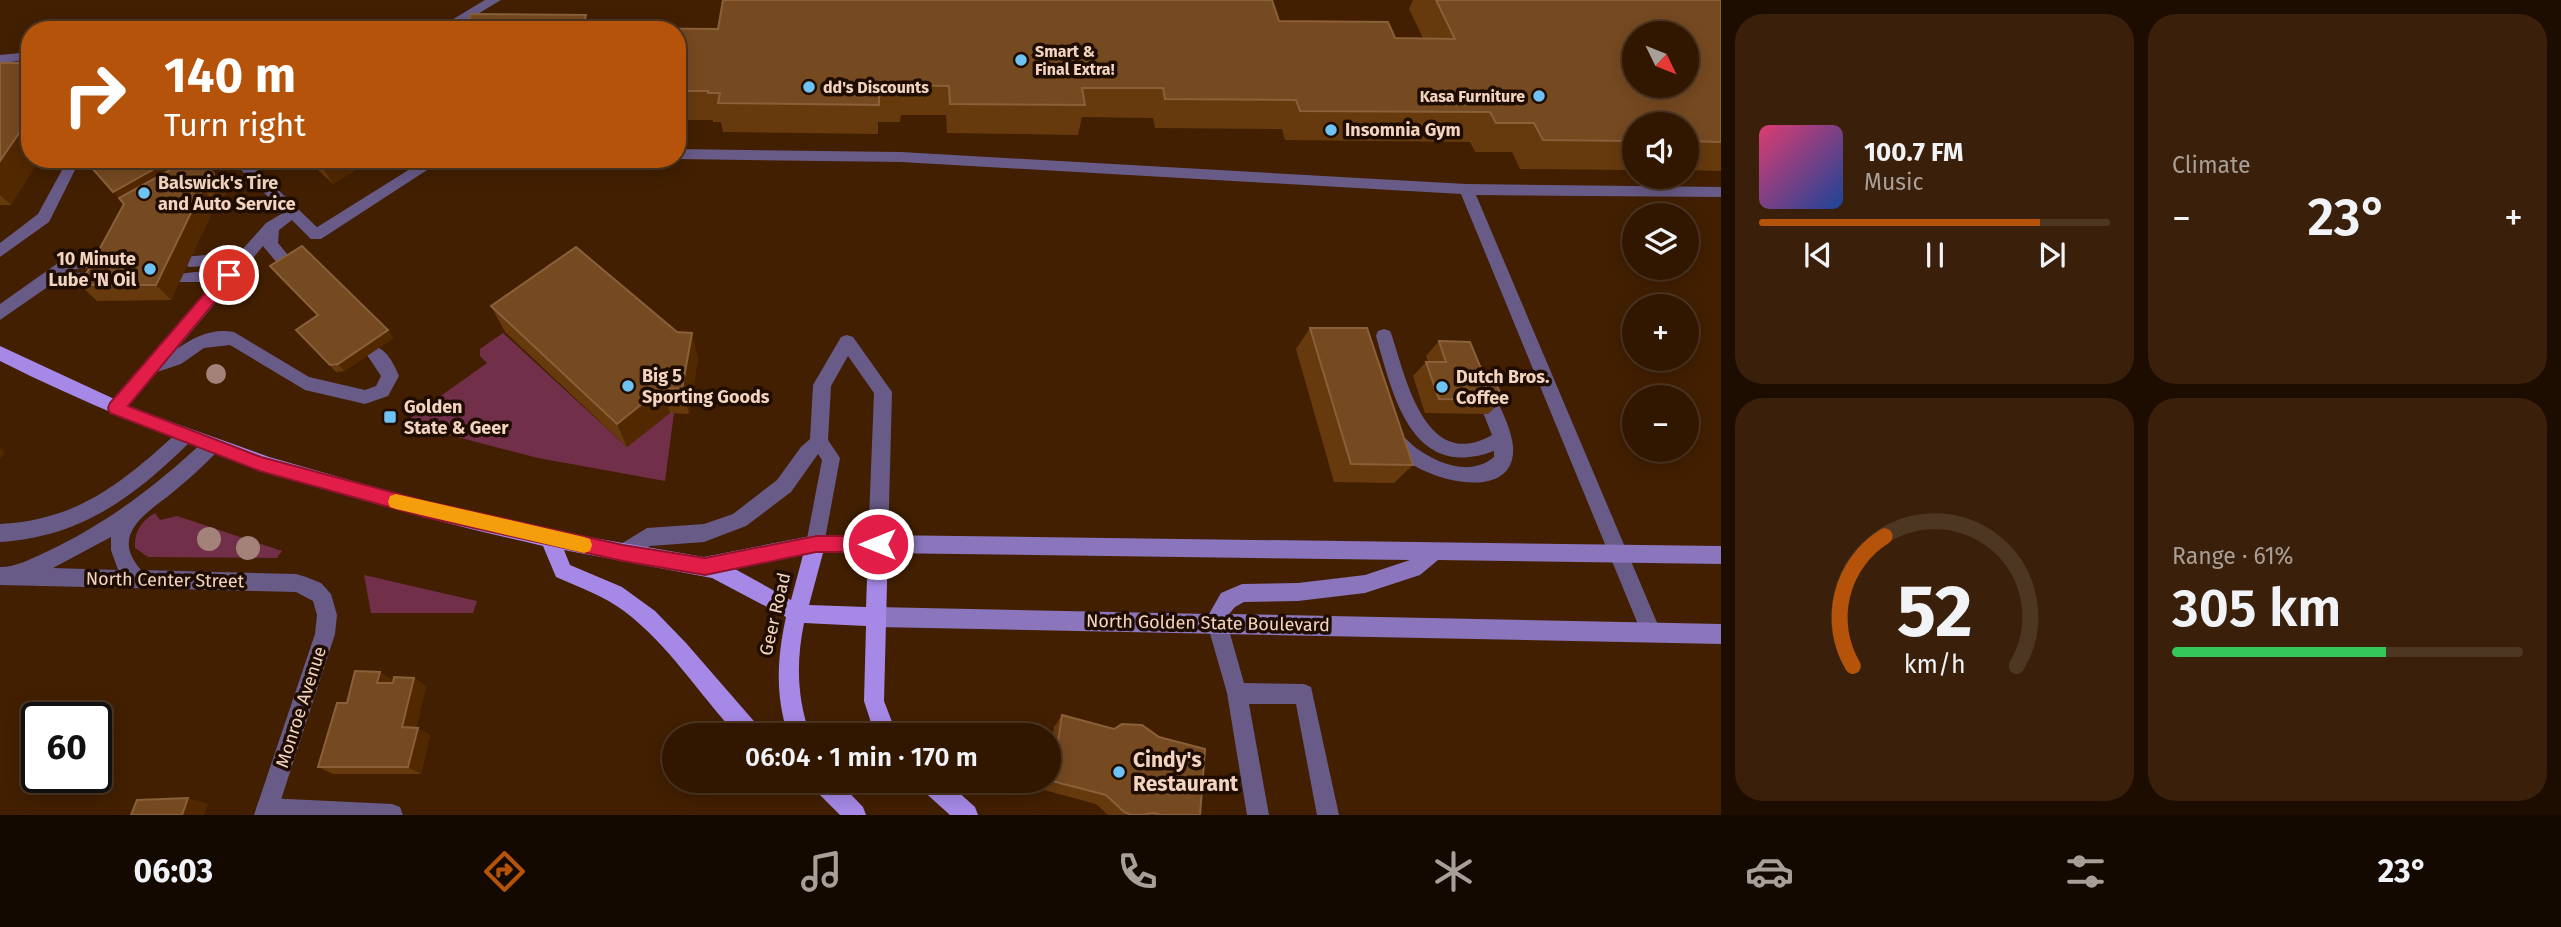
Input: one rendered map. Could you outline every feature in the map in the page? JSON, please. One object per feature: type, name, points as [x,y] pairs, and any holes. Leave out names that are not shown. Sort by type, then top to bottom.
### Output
[{"type":"main road","name":"North Golden State Boulevard","points":[[0,353],[116,408],[184,437],[260,464],[386,499],[550,538],[705,566],[799,612],[876,617],[1721,634]]},
{"type":"main road","points":[[550,538],[563,571],[612,593],[643,614],[678,649],[740,723]]},
{"type":"main road","name":"North Golden State Boulevard","points":[[705,566],[816,544],[1721,555]]},
{"type":"main road","name":"Geer Road","points":[[795,723],[788,705],[785,681],[788,654],[816,544]]},
{"type":"main road","points":[[878,544],[874,701],[882,723]]},
{"type":"main road","points":[[1217,623],[1220,611],[1228,600],[1242,593],[1298,592],[1365,584],[1413,569],[1435,551]]},
{"type":"main road","points":[[833,793],[855,815]]},
{"type":"main road","points":[[942,793],[967,815]]},
{"type":"street","points":[[457,21],[495,0]]},
{"type":"street","points":[[0,59],[21,56]]},
{"type":"street","points":[[686,154],[901,157],[1466,189],[1721,192]]},
{"type":"street","points":[[0,251],[44,218],[69,168]]},
{"type":"street","points":[[246,168],[316,234],[422,168]]},
{"type":"street","points":[[1466,189],[1651,632]]},
{"type":"street","points":[[116,408],[271,227],[293,213]]},
{"type":"street","points":[[271,227],[268,236],[272,248],[289,266]]},
{"type":"street","points":[[190,261],[244,258]]},
{"type":"street","points":[[0,313],[72,264],[118,261]]},
{"type":"street","points":[[182,278],[229,275]]},
{"type":"street","points":[[45,280],[109,278]]},
{"type":"street","points":[[1384,336],[1411,417],[1423,433],[1440,445],[1458,450],[1477,450],[1502,438]]},
{"type":"street","points":[[153,366],[175,359],[200,342],[218,337],[229,338],[304,383],[365,397],[382,391],[390,376],[387,367],[373,352]]},
{"type":"street","points":[[816,544],[831,458],[819,442],[822,385],[847,342],[883,392],[878,544]]},
{"type":"street","points":[[1388,428],[1406,452],[1438,471],[1451,474],[1483,474],[1497,467],[1504,454],[1502,438],[1478,376]]},
{"type":"street","points":[[0,533],[46,530],[79,517],[115,496],[143,475],[184,437]]},
{"type":"street","points":[[623,553],[647,537],[704,533],[739,520],[785,486],[807,453],[819,442]]},
{"type":"street","points":[[4,576],[76,548],[130,516],[164,490],[211,446]]},
{"type":"street","points":[[130,516],[120,535],[119,552],[125,567],[138,580]]},
{"type":"street","name":"North Center Street","points":[[4,576],[296,583],[313,587],[324,599]]},
{"type":"street","name":"Monroe Avenue","points":[[266,812],[325,634],[328,612],[324,599]]},
{"type":"street","points":[[1217,623],[1237,693],[1258,815]]},
{"type":"street","points":[[1237,693],[1304,694],[1328,815]]},
{"type":"street","points":[[266,812],[392,815]]},
{"type":"shaded area","points":[[503,333],[627,447],[670,413],[674,413],[665,481],[538,458],[403,423],[487,363],[480,356],[480,349]]},
{"type":"shaded area","points":[[155,513],[160,520],[177,516],[282,551],[277,558],[148,557],[135,548],[136,537],[142,523]]},
{"type":"shaded area","points":[[364,575],[477,601],[473,613],[371,613]]},
{"type":"building","points":[[723,0],[1272,0],[1279,21],[1388,22],[1395,38],[1455,39],[1436,0],[1721,0],[1721,142],[1699,141],[1699,112],[1622,112],[1622,141],[1543,140],[1534,123],[1496,123],[1490,112],[1300,111],[1296,100],[1165,99],[1163,88],[1082,88],[1085,105],[950,104],[949,86],[902,85],[902,93],[879,93],[879,105],[718,103],[720,93],[686,91],[686,29],[718,29]]},
{"type":"building","points":[[471,14],[586,15],[585,21],[468,21]]},
{"type":"building","points":[[0,63],[21,63],[21,130],[0,161]]},
{"type":"building","points":[[92,168],[156,168],[113,192]]},
{"type":"building","points":[[174,168],[208,168],[214,174],[208,188],[203,188],[156,285],[80,285],[124,204],[119,198]]},
{"type":"building","points":[[302,246],[388,330],[338,364],[330,365],[296,330],[318,315],[270,266]]},
{"type":"building","name":"Big 5 Sporting Goods","points":[[576,247],[677,332],[692,333],[682,389],[662,388],[617,424],[491,306]]},
{"type":"building","points":[[1310,328],[1367,328],[1413,465],[1351,464]]},
{"type":"building","points":[[1439,341],[1470,342],[1487,383],[1496,383],[1503,400],[1439,399],[1426,362],[1446,362]]},
{"type":"building","points":[[355,671],[380,672],[377,683],[393,683],[394,677],[414,678],[402,727],[418,728],[408,767],[318,767],[337,703],[347,703]]},
{"type":"building","name":"Cindy's Restaurant","points":[[1062,715],[1114,729],[1122,724],[1142,725],[1159,737],[1205,749],[1200,815],[1132,815],[1124,812],[1106,795],[1061,783]]},
{"type":"building","points":[[188,798],[182,815],[131,815],[137,800]]},
{"type":"slow traffic","points":[[396,502],[584,545]]},
{"type":"place","name":"Smart & Final Extra!","points":[[1021,60]]},
{"type":"place","name":"dd's Discounts","points":[[809,87]]},
{"type":"place","name":"Kasa Furniture","points":[[1539,96]]},
{"type":"place","name":"Insomnia Gym","points":[[1331,130]]},
{"type":"place","name":"Balswick's Tire and Auto Service","points":[[144,193]]},
{"type":"place","name":"10 Minute Lube 'N Oil","points":[[150,269]]},
{"type":"place","name":"Big 5 Sporting Goods","points":[[628,386]]},
{"type":"place","name":"Dutch Bros. Coffee","points":[[1442,387]]},
{"type":"place","name":"Golden State & Geer","points":[[390,417]]},
{"type":"place","name":"Cindy's Restaurant","points":[[1119,772]]},
{"type":"route","points":[[229,275],[116,408],[184,437],[260,464],[425,509],[623,553],[705,566],[816,544],[878,544]]}]
